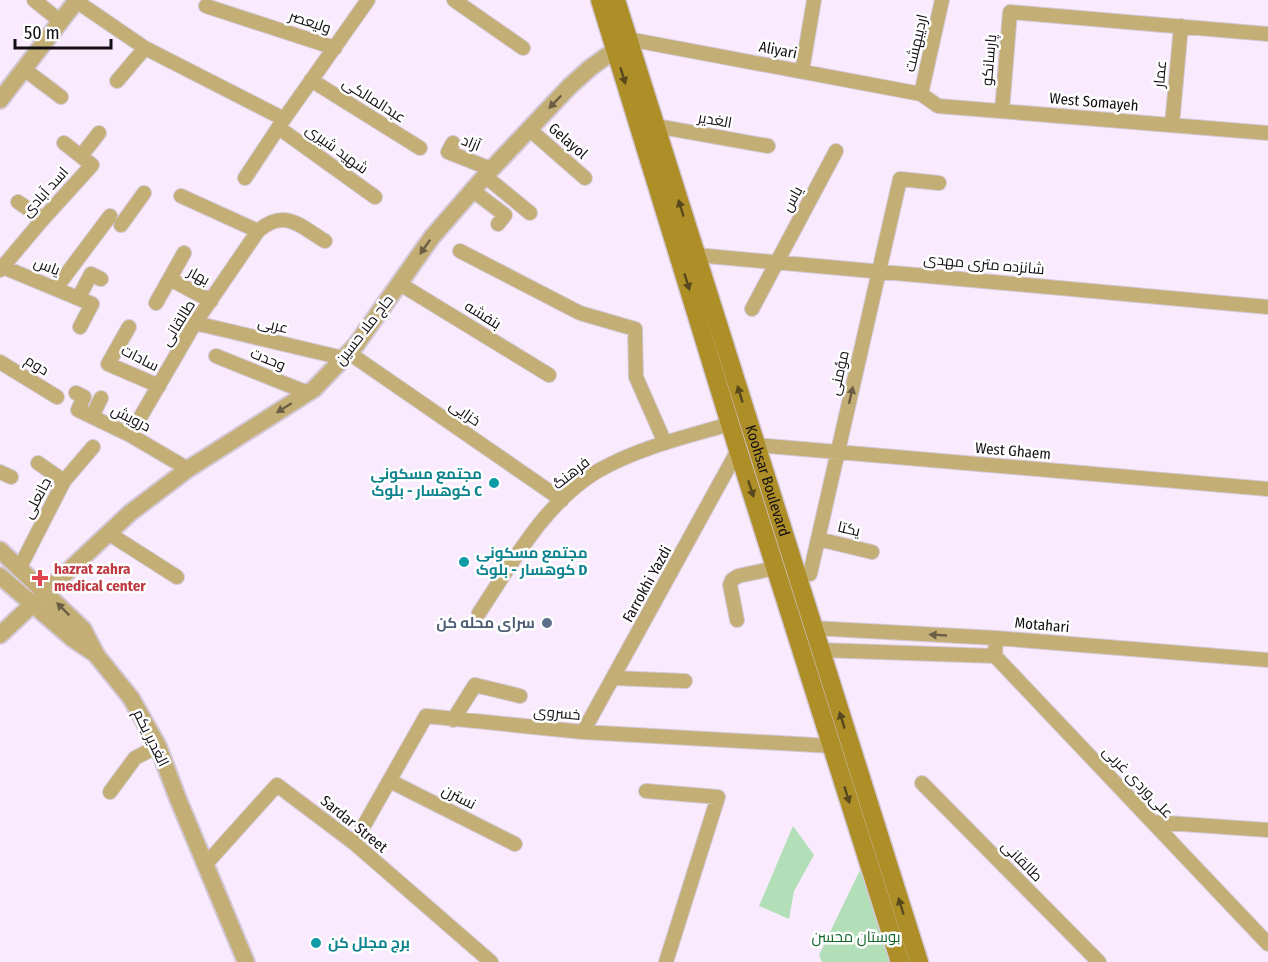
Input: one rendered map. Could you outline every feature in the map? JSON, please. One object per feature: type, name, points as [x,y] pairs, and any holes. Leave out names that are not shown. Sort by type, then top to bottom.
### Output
[{"type":"main road","name":"Koohsar Boulevard","points":[[600,0],[622,44],[656,126],[696,255],[776,568],[900,962]]},
{"type":"main road","name":"Koohsar Boulevard","points":[[616,0],[622,44],[730,424],[747,448],[813,628],[919,962]]},
{"type":"street","points":[[34,0],[60,21]]},
{"type":"street","points":[[245,178],[368,0]]},
{"type":"street","points":[[454,0],[523,48]]},
{"type":"street","points":[[802,71],[813,0]]},
{"type":"street","name":"اردیبهشت","points":[[921,94],[942,0]]},
{"type":"street","points":[[0,100],[76,1]]},
{"type":"street","name":"شهید شیری","points":[[76,1],[146,48],[282,123],[375,197]]},
{"type":"street","name":"ولیعصر","points":[[206,6],[335,48]]},
{"type":"street","name":"پارسانکو","points":[[1002,111],[1010,12],[1181,26]]},
{"type":"street","points":[[1181,26],[1268,34]]},
{"type":"street","name":"عمار","points":[[1172,125],[1181,26]]},
{"type":"street","name":"Aliyari","points":[[622,44],[802,71],[921,94]]},
{"type":"street","name":"حاج ملا حسین","points":[[0,635],[130,513],[188,469],[308,393],[346,356],[432,237],[472,190],[590,68],[622,44]]},
{"type":"street","points":[[117,81],[146,48]]},
{"type":"street","points":[[24,69],[61,98]]},
{"type":"street","name":"عبدالمالکی","points":[[311,80],[420,148]]},
{"type":"street","name":"West Somayeh","points":[[921,94],[938,106],[1268,134]]},
{"type":"street","name":"الغدیر","points":[[656,126],[768,146]]},
{"type":"street","name":"Gelayol","points":[[529,129],[585,178]]},
{"type":"street","points":[[81,156],[99,133]]},
{"type":"street","name":"اسد آبادی","points":[[1,268],[92,165],[64,143]]},
{"type":"street","name":"آزاد","points":[[453,143],[448,152],[488,173]]},
{"type":"street","name":"یاس","points":[[752,309],[836,152]]},
{"type":"street","points":[[488,173],[530,213]]},
{"type":"street","name":"مؤمنی","points":[[810,574],[900,179],[939,183]]},
{"type":"street","points":[[472,190],[505,215],[498,224]]},
{"type":"street","points":[[56,288],[144,193]]},
{"type":"street","points":[[181,196],[258,231],[268,222],[280,218],[291,220],[325,241]]},
{"type":"street","points":[[18,202],[43,219]]},
{"type":"street","name":"طالقانی","points":[[130,435],[195,323],[258,231]]},
{"type":"street","points":[[460,251],[580,313],[634,329],[636,377],[665,443]]},
{"type":"street","points":[[156,303],[184,253]]},
{"type":"street","name":"شانزده متری مهدی","points":[[696,255],[1268,307]]},
{"type":"street","name":"یاس","points":[[1,268],[79,297]]},
{"type":"street","points":[[80,327],[92,304],[79,297],[91,274],[101,279]]},
{"type":"street","name":"بهار","points":[[170,279],[211,301]]},
{"type":"street","name":"بنفشه","points":[[400,284],[549,375]]},
{"type":"street","name":"عربی","points":[[195,323],[346,356]]},
{"type":"street","name":"سادات","points":[[129,327],[108,364],[159,386]]},
{"type":"street","name":"وحدت","points":[[216,356],[308,393]]},
{"type":"street","name":"خزایی","points":[[346,356],[562,500]]},
{"type":"street","name":"دوم","points":[[0,362],[57,397]]},
{"type":"street","name":"درویش","points":[[76,393],[84,397],[78,410],[130,435],[188,469]]},
{"type":"street","points":[[92,417],[101,398]]},
{"type":"street","name":"فرهنگ","points":[[479,613],[535,529],[562,500],[595,473],[627,457],[665,443],[730,424]]},
{"type":"street","name":"جانعلی","points":[[18,569],[64,481],[93,447]]},
{"type":"street","name":"West Ghaem","points":[[747,448],[837,452],[1268,489]]},
{"type":"street","name":"Farrokhi Yazdi","points":[[583,732],[747,448]]},
{"type":"street","points":[[38,463],[64,481]]},
{"type":"street","points":[[108,533],[177,577]]},
{"type":"street","name":"یکتا","points":[[818,539],[872,552]]},
{"type":"street","name":"الغدیر یکم","points":[[0,550],[83,629],[97,656],[131,698],[158,746],[246,962]]},
{"type":"street","points":[[737,620],[730,585],[732,580],[738,576],[776,568]]},
{"type":"street","points":[[0,576],[73,639],[97,656]]},
{"type":"street","name":"Motahari","points":[[813,628],[996,638],[1268,660]]},
{"type":"street","points":[[820,650],[995,656],[996,638]]},
{"type":"street","name":"علی‌وردی غربی","points":[[995,656],[1268,944]]},
{"type":"street","points":[[614,678],[684,681]]},
{"type":"street","points":[[453,720],[475,686],[520,696]]},
{"type":"street","name":"خسروی","points":[[354,843],[426,716],[583,732],[832,746]]},
{"type":"street","points":[[110,792],[135,758],[158,746]]},
{"type":"street","name":"نسترن","points":[[390,781],[514,844]]},
{"type":"street","name":"طالقانی","points":[[922,783],[1099,962]]},
{"type":"street","name":"Sardar Street","points":[[205,865],[277,785],[354,843],[491,962]]},
{"type":"street","points":[[646,791],[718,797],[666,962]]},
{"type":"street","points":[[1153,822],[1268,830]]},
{"type":"green space","points":[[793,826],[814,855],[794,891],[789,919],[759,906]]},
{"type":"green space","name":"بوستان محسن","points":[[860,870],[892,962],[822,962],[819,955]]},
{"type":"place","name":"مجتمع مسکونی کوهسار - بلوک C","points":[[494,483]]},
{"type":"place","name":"مجتمع مسکونی کوهسار - بلوک D","points":[[464,562]]},
{"type":"place","name":"hazrat zahra medical center","points":[[40,578]]},
{"type":"place","name":"سرای محله کن","points":[[547,623]]},
{"type":"place","name":"برج مجلل کن","points":[[316,943]]}]
